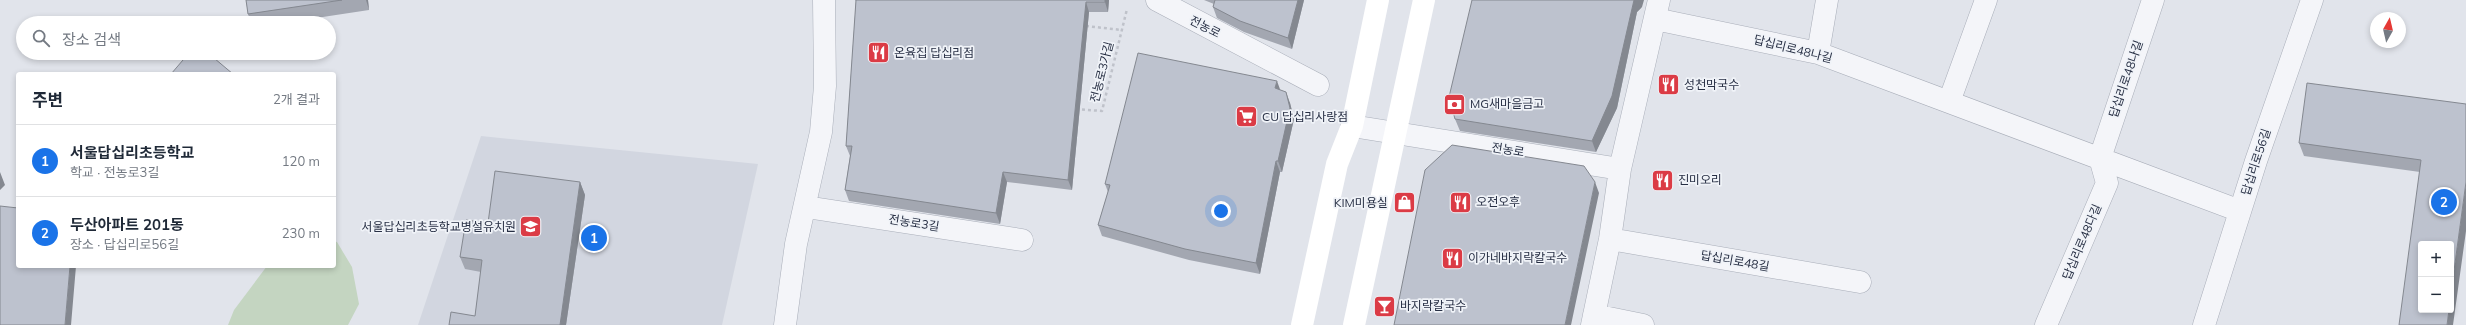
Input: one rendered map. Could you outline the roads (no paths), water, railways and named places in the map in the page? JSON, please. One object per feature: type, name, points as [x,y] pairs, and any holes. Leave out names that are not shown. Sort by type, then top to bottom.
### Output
[{"type":"main road","points":[[1302,325],[1337,164],[1352,126],[1378,0]]},
{"type":"main road","points":[[1354,325],[1424,0]]},
{"type":"street","points":[[786,325],[796,244],[806,207],[821,132],[825,86],[824,0]]},
{"type":"street","name":"전농로","points":[[1156,0],[1318,85]]},
{"type":"street","points":[[1818,53],[1827,0]]},
{"type":"street","points":[[1949,102],[1986,0]]},
{"type":"street","name":"답십리로48나길","points":[[2100,158],[2153,0]]},
{"type":"street","name":"답십리로56길","points":[[2204,325],[2240,211],[2312,0]]},
{"type":"street","points":[[1643,325],[1593,320],[1610,239],[1620,169],[1657,9]]},
{"type":"street","name":"답십리로48나길","points":[[1657,9],[1818,53],[2240,211]]},
{"type":"street","name":"전농로","points":[[1352,126],[1620,169]]},
{"type":"street","name":"답십리로48다길","points":[[2046,325],[2107,183],[2100,158]]},
{"type":"street","name":"전농로3길","points":[[806,207],[1022,240]]},
{"type":"street","name":"답십리로48길","points":[[1610,239],[1860,282]]},
{"type":"place","name":"온육집 답십리점","points":[[878,53]]},
{"type":"place","name":"성천막국수","points":[[1669,85]]},
{"type":"place","name":"MG새마을금고","points":[[1454,104]]},
{"type":"place","name":"CU 답십리사랑점","points":[[1247,117]]},
{"type":"place","name":"진미오리","points":[[1662,180]]},
{"type":"place","name":"오전오후","points":[[1461,202]]},
{"type":"place","name":"두산아파트 201동","points":[[2444,202]]},
{"type":"place","name":"KIM미용실","points":[[1404,203]]},
{"type":"place","name":"서울답십리초등학교병설유치원","points":[[531,227]]},
{"type":"place","name":"서울답십리초등학교","points":[[594,238]]},
{"type":"place","name":"이가네바지락칼국수","points":[[1452,258]]},
{"type":"place","name":"바지락칼국수","points":[[1385,306]]}]
